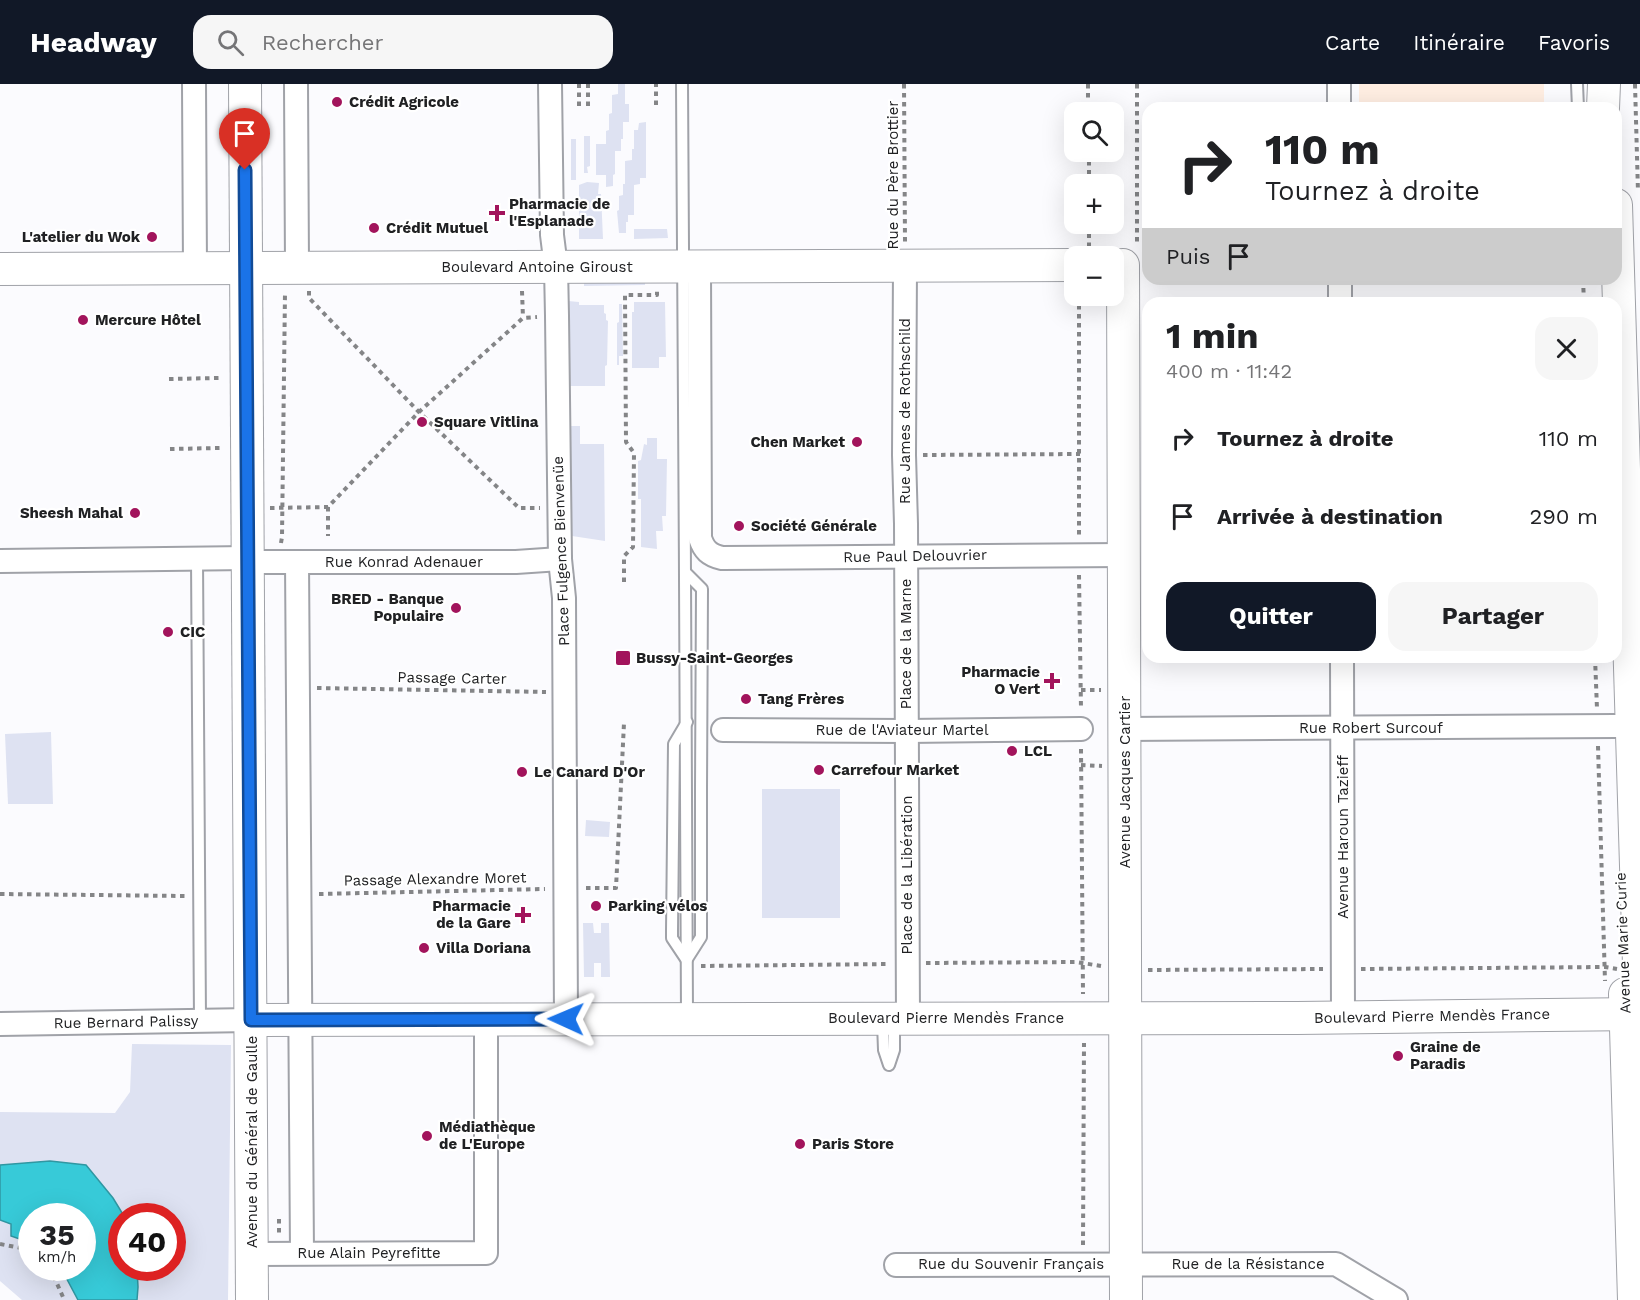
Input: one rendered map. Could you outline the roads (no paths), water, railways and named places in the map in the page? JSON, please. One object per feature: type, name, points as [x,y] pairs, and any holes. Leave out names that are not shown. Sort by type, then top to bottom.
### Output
[{"type":"street","points":[[194,84],[195,267]]},
{"type":"street","name":"Avenue du Général de Gaulle","points":[[245,84],[246,267],[267,561],[251,1020],[252,1300]]},
{"type":"street","points":[[296,84],[297,274]]},
{"type":"street","name":"Place Fulgence Bienvenüe","points":[[550,84],[552,235],[556,267],[560,559],[564,598],[566,1019]]},
{"type":"street","points":[[1339,84],[1339,102]]},
{"type":"street","name":"Avenue Marie Curie","points":[[1622,223],[1627,202]]},
{"type":"street","name":"Boulevard Antoine Giroust","points":[[0,269],[246,267],[297,274],[556,267],[1064,265]]},
{"type":"street","name":"Avenue Jacques Cartier","points":[[1126,1300],[1124,555],[1130,265]]},
{"type":"street","name":"Rue James de Rothschild","points":[[905,266],[906,556]]},
{"type":"street","name":"Rue Paul Delouvrier","points":[[679,267],[700,538],[703,546],[714,556],[722,558],[1124,555]]},
{"type":"street","name":"Avenue Marie Curie","points":[[1622,381],[1632,484],[1634,1300]]},
{"type":"street","name":"Place de la Marne","points":[[906,556],[907,731]]},
{"type":"street","name":"Rue Konrad Adenauer","points":[[0,561],[197,558],[267,561],[516,562],[560,559]]},
{"type":"street","name":"Avenue du Général de Gaulle","points":[[267,561],[298,687],[302,1253]]},
{"type":"street","name":"Avenue Haroun Tazieff","points":[[1342,663],[1343,1016]]},
{"type":"street","name":"Avenue Marie Curie","points":[[1613,663],[1603,727],[1635,1009]]},
{"type":"street","name":"Rue Robert Surcouf","points":[[1125,729],[1603,727]]},
{"type":"street","name":"Rue de l'Aviateur Martel","points":[[723,730],[1081,729]]},
{"type":"street","name":"Place de la Libération","points":[[895,1019],[906,873],[907,731]]},
{"type":"street","name":"Boulevard Pierre Mendès France","points":[[251,1020],[1297,1018],[1635,1009]]},
{"type":"street","name":"Rue Alain Peyrefitte","points":[[252,1254],[486,1253],[486,1019]]},
{"type":"street","name":"Rue Bernard Palissy","points":[[0,1024],[251,1020]]},
{"type":"street","name":"Rue du Souvenir Français","points":[[896,1265],[1125,1263]]},
{"type":"street","name":"Rue de la Résistance","points":[[1125,1263],[1336,1264],[1396,1300]]},
{"type":"lane","points":[[682,84],[679,267],[687,722],[674,744],[672,938],[687,959],[687,1019]]},
{"type":"lane","points":[[197,558],[200,1020]]},
{"type":"lane","points":[[686,573],[702,589],[700,789],[702,938],[687,959]]},
{"type":"water","points":[[50,1161],[86,1165],[116,1203],[108,1203],[108,1281],[138,1281],[137,1300],[78,1300],[68,1281],[96,1281],[96,1203],[18,1203],[18,1238],[11,1236],[11,1224],[0,1220],[0,1165]]},
{"type":"place","name":"Crédit Agricole","points":[[337,102]]},
{"type":"place","name":"Pharmacie de l'Esplanade","points":[[497,213]]},
{"type":"place","name":"Crédit Mutuel","points":[[374,228]]},
{"type":"place","name":"L'atelier du Wok","points":[[152,237]]},
{"type":"place","name":"Mercure Hôtel","points":[[83,320]]},
{"type":"place","name":"Square Vitlina","points":[[422,422]]},
{"type":"place","name":"Chen Market","points":[[857,442]]},
{"type":"place","name":"Sheesh Mahal","points":[[135,513]]},
{"type":"place","name":"Société Générale","points":[[739,526]]},
{"type":"place","name":"BRED - Banque Populaire","points":[[456,608]]},
{"type":"place","name":"CIC","points":[[168,632]]},
{"type":"place","name":"Bussy-Saint-Georges","points":[[623,658]]},
{"type":"place","name":"Pharmacie O Vert","points":[[1052,681]]},
{"type":"place","name":"Tang Frères","points":[[746,699]]},
{"type":"place","name":"LCL","points":[[1012,751]]},
{"type":"place","name":"Carrefour Market","points":[[819,770]]},
{"type":"place","name":"Le Canard D'Or","points":[[522,772]]},
{"type":"place","name":"Parking vélos","points":[[596,906]]},
{"type":"place","name":"Pharmacie de la Gare","points":[[523,915]]},
{"type":"place","name":"Villa Doriana","points":[[424,948]]},
{"type":"place","name":"Graine de Paradis","points":[[1398,1056]]},
{"type":"place","name":"Médiathèque de L'Europe","points":[[427,1136]]},
{"type":"place","name":"Paris Store","points":[[800,1144]]}]
